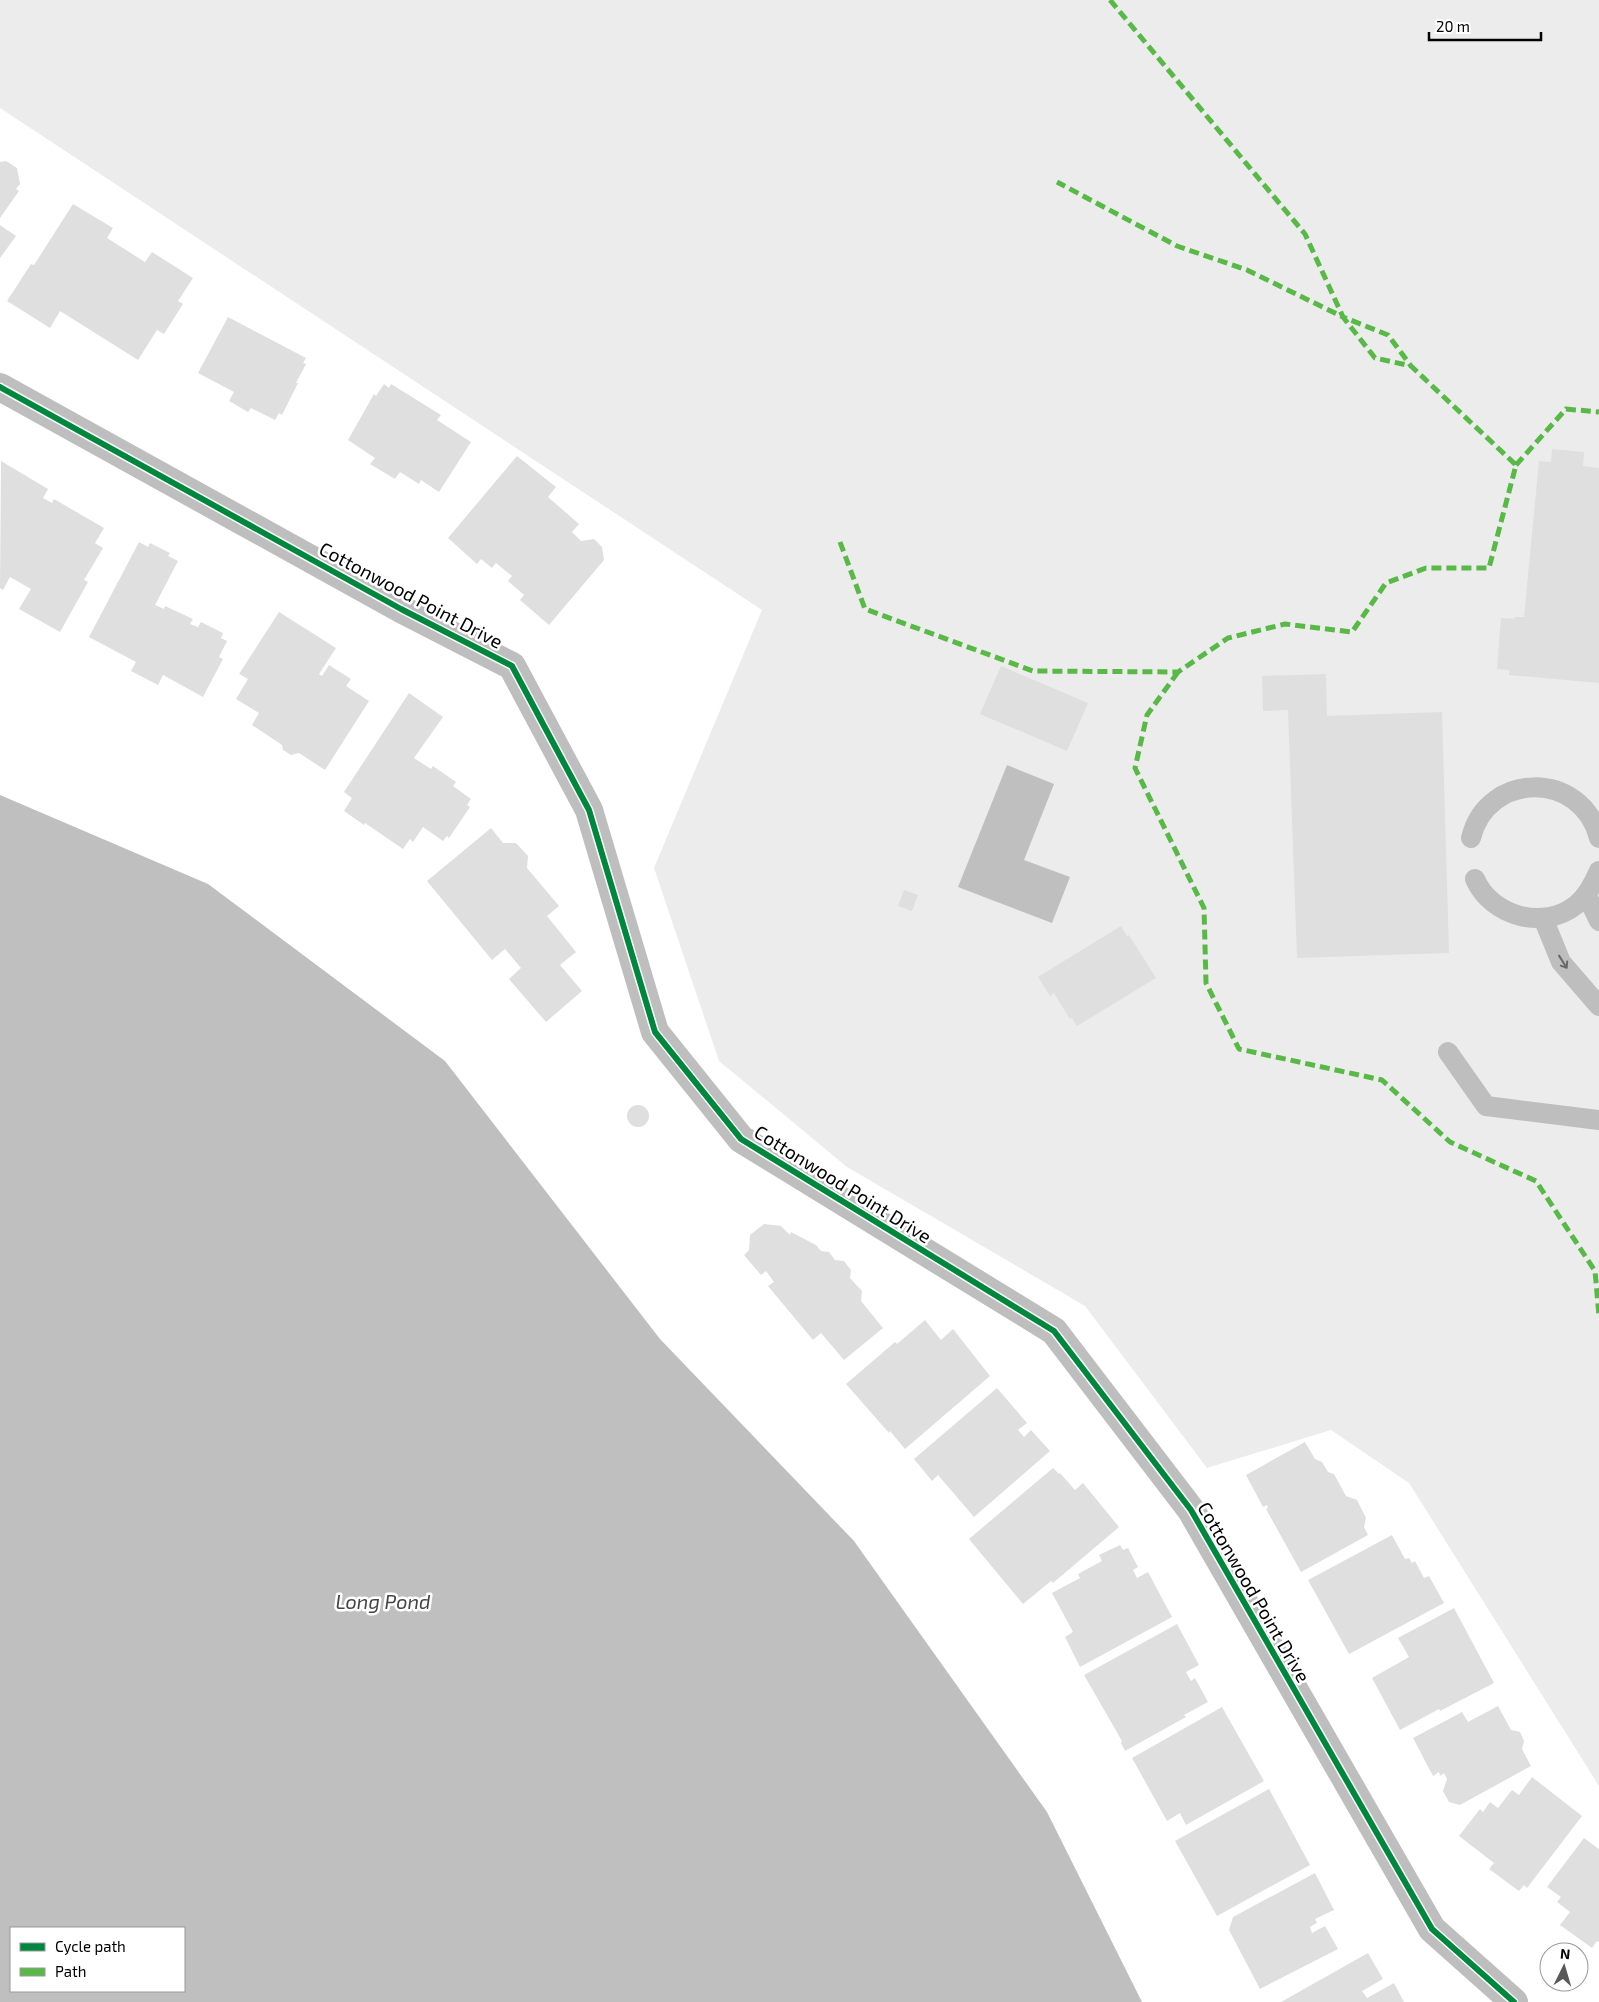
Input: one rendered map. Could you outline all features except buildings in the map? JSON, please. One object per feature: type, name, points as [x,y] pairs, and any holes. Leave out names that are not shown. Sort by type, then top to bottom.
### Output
[{"type":"street","name":"Cottonwood Point Drive","points":[[0,387],[401,609],[512,666],[590,810],[655,1032],[741,1140],[1054,1331],[1191,1510],[1432,1929],[1514,2002]]},
{"type":"lane","points":[[1471,838],[1474,828],[1485,810],[1501,796],[1522,788],[1544,787],[1566,794],[1583,807],[1596,826],[1599,838]]},
{"type":"lane","points":[[1476,879],[1479,889],[1494,905],[1512,914],[1533,919],[1555,916],[1575,906],[1590,890],[1599,871]]},
{"type":"lane","points":[[1586,894],[1599,921]]},
{"type":"lane","points":[[1543,918],[1561,962],[1599,1006]]},
{"type":"lane","points":[[1448,1052],[1486,1106],[1599,1120]]},
{"type":"shaded area","points":[[0,0],[1599,0],[1599,1786],[1409,1483],[1331,1430],[1207,1468],[1085,1306],[847,1167],[719,1061],[654,868],[762,610],[0,108]]},
{"type":"water","points":[[1007,765],[1054,784],[1024,860],[1070,877],[1052,923],[958,887]]},
{"type":"water","name":"Long Pond","points":[[0,795],[208,884],[445,1061],[660,1339],[854,1541],[1047,1812],[1142,2002],[0,2002]]},
{"type":"marked path","points":[[1110,0],[1305,234],[1343,317],[1388,335],[1411,366]]},
{"type":"marked path","points":[[840,542],[865,609],[1033,671],[1178,672],[1228,638],[1285,624],[1352,632],[1386,583],[1426,568],[1489,568],[1516,465],[1411,366],[1375,358],[1343,317],[1247,270],[1177,246],[1057,182]]},
{"type":"marked path","points":[[1516,465],[1566,409],[1599,412]]},
{"type":"marked path","points":[[1178,672],[1147,715],[1135,768],[1204,908],[1206,983],[1239,1049],[1382,1080],[1450,1142],[1536,1181],[1595,1271],[1599,1316]]},
{"type":"cycle path","points":[[0,387],[401,609],[512,666],[589,810],[655,1032],[741,1139],[1054,1331],[1191,1510],[1432,1929],[1514,2002]]}]
